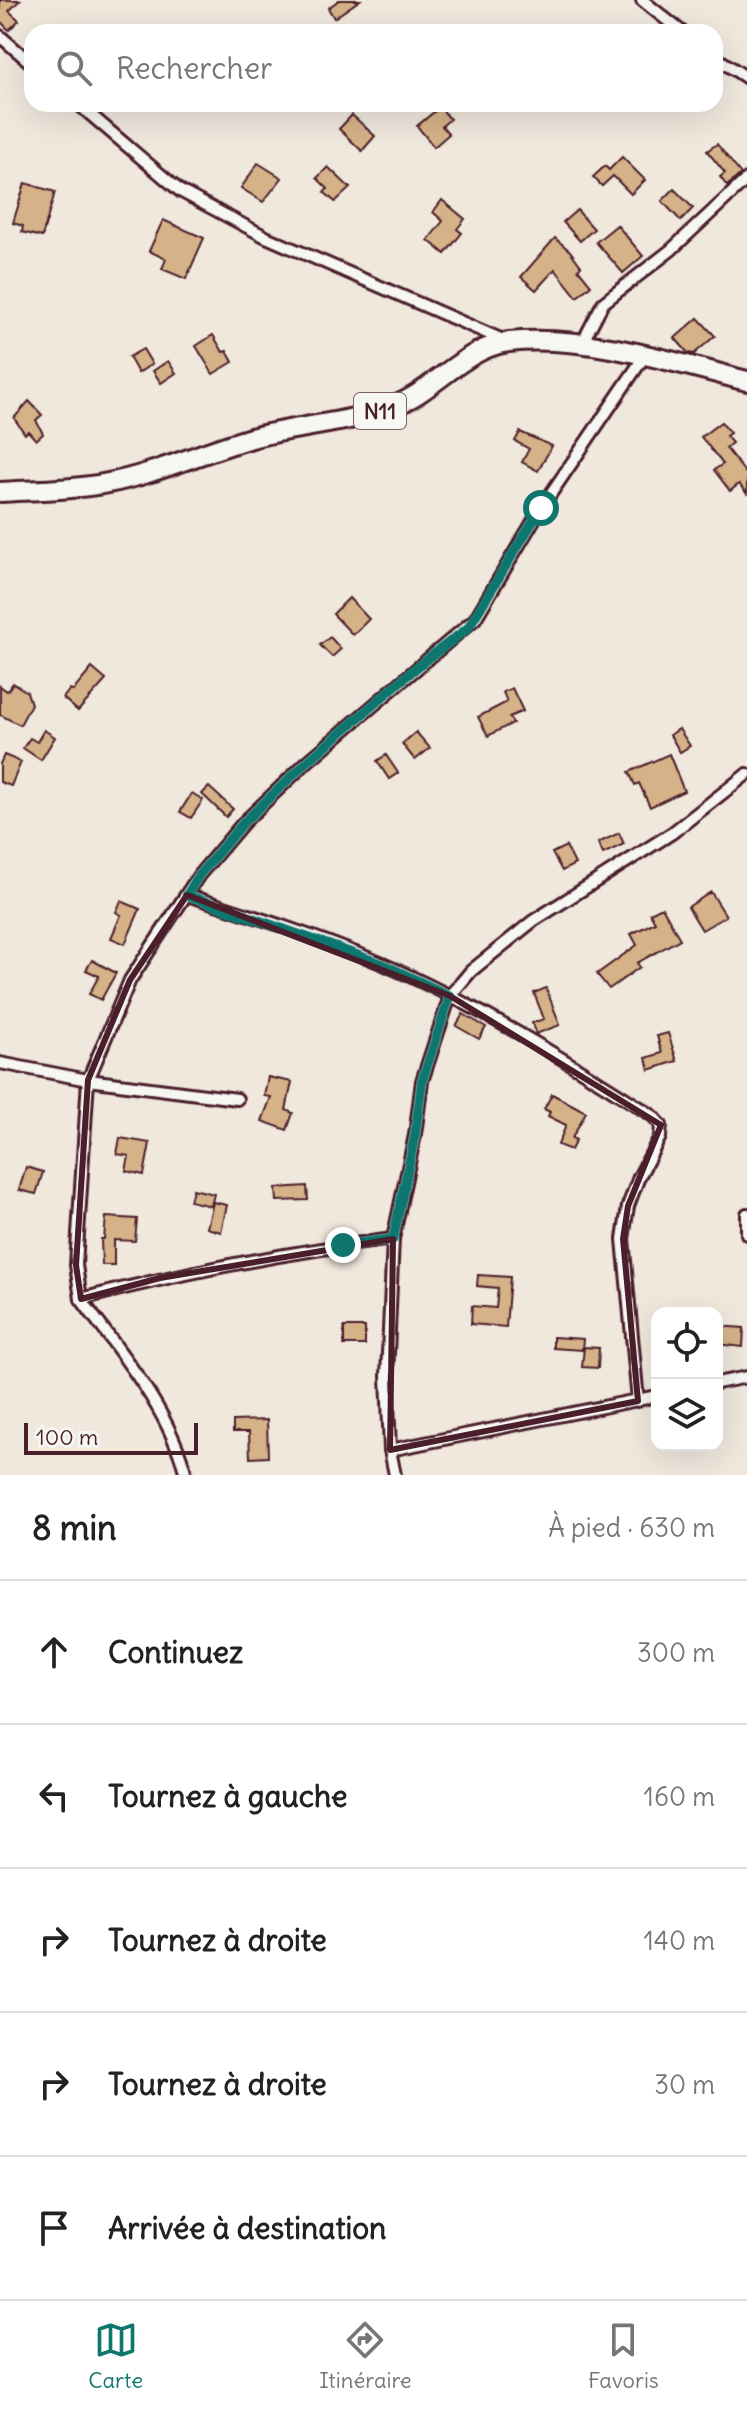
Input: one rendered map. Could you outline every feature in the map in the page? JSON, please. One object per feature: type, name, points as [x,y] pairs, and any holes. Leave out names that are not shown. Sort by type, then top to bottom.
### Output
[{"type":"highway","name":"N11","points":[[0,492],[109,483],[185,462],[257,437],[374,414],[412,399],[474,355],[507,342],[551,341],[646,354],[747,381]]},
{"type":"street","points":[[642,0],[672,24]]},
{"type":"street","points":[[0,36],[24,57]]},
{"type":"street","points":[[723,62],[747,78]]},
{"type":"street","points":[[87,112],[180,191],[266,237],[507,342]]},
{"type":"street","points":[[581,345],[603,303],[671,250],[747,179]]},
{"type":"street","points":[[186,1475],[181,1456],[158,1408],[81,1299],[76,1265],[88,1080],[130,980],[199,875],[244,822],[307,762],[475,619],[541,508],[646,354]]},
{"type":"street","points":[[395,1475],[390,1450],[387,1376],[393,1239],[415,1135],[422,1081],[450,996],[471,971],[533,921],[672,833],[747,774]]},
{"type":"street","points":[[187,895],[382,964],[450,996],[585,1072],[653,1116],[661,1125],[660,1137],[628,1206],[623,1239],[638,1401]]},
{"type":"street","points":[[0,1063],[88,1080],[237,1099]]},
{"type":"street","points":[[747,1214],[747,1234]]},
{"type":"street","points":[[81,1299],[188,1273],[393,1239]]},
{"type":"street","points":[[723,1382],[747,1377]]},
{"type":"street","points":[[390,1450],[497,1426],[651,1398]]},
{"type":"highlighted area","points":[[187,895],[450,996],[661,1125],[628,1206],[623,1239],[638,1401],[390,1450],[393,1239],[160,1278],[81,1299],[76,1265],[88,1080],[130,980]]},
{"type":"building","points":[[0,0],[20,0],[9,11],[19,20],[9,30],[0,21]]},
{"type":"building","points":[[339,0],[360,0],[334,18],[328,8]]},
{"type":"building","points":[[434,112],[444,112],[450,119],[442,126],[449,134],[434,147],[417,126]]},
{"type":"building","points":[[352,115],[375,136],[362,151],[339,129]]},
{"type":"building","points":[[717,144],[741,174],[727,186],[720,177],[725,173],[707,151]]},
{"type":"building","points":[[622,157],[645,180],[631,194],[613,176],[602,186],[593,177],[605,166],[609,170]]},
{"type":"building","points":[[258,163],[282,178],[263,202],[241,188]]},
{"type":"building","points":[[328,167],[350,188],[335,202],[324,192],[328,189],[317,178]]},
{"type":"building","points":[[25,183],[55,192],[42,237],[22,232],[23,226],[13,223]]},
{"type":"building","points":[[674,189],[693,208],[681,221],[662,201]]},
{"type":"building","points":[[442,200],[465,219],[457,229],[462,233],[445,254],[428,240],[443,221],[433,212]]},
{"type":"building","points":[[577,210],[594,229],[580,241],[563,222]]},
{"type":"building","points":[[163,220],[204,238],[186,279],[162,269],[166,259],[149,251]]},
{"type":"building","points":[[617,225],[643,256],[623,273],[596,242]]},
{"type":"building","points":[[555,238],[570,251],[581,266],[578,269],[591,285],[577,297],[555,269],[536,290],[521,277]]},
{"type":"building","points":[[698,318],[715,336],[694,354],[688,353],[675,338]]},
{"type":"building","points":[[213,335],[233,362],[213,374],[196,346]]},
{"type":"building","points":[[143,349],[152,364],[138,373],[129,357]]},
{"type":"building","points":[[168,361],[176,373],[161,383],[153,371]]},
{"type":"building","points":[[29,401],[42,415],[36,420],[43,434],[36,440],[28,431],[25,434],[14,418]]},
{"type":"building","points":[[721,422],[730,433],[726,436],[732,443],[726,448],[747,475],[747,494],[739,484],[730,491],[714,470],[723,464],[701,437]]},
{"type":"building","points":[[520,432],[552,446],[538,471],[522,462],[529,449],[515,441]]},
{"type":"building","points":[[349,598],[369,619],[353,635],[333,614]]},
{"type":"building","points":[[330,637],[341,649],[332,657],[320,645]]},
{"type":"building","points":[[92,668],[106,680],[78,711],[63,698]]},
{"type":"building","points":[[13,683],[27,692],[31,704],[20,725],[0,715],[0,686],[7,691]]},
{"type":"building","points":[[512,688],[523,711],[509,717],[513,723],[488,736],[478,717],[507,702],[503,692]]},
{"type":"building","points":[[679,729],[690,746],[680,752],[670,735]]},
{"type":"building","points":[[44,730],[55,737],[41,760],[23,748],[30,738],[37,742]]},
{"type":"building","points":[[416,732],[430,748],[415,760],[402,744]]},
{"type":"building","points":[[669,754],[684,791],[650,807],[639,783],[635,785],[629,772]]},
{"type":"building","points":[[4,755],[21,762],[11,786],[0,782],[0,764]]},
{"type":"building","points":[[386,755],[398,773],[389,779],[377,761]]},
{"type":"building","points":[[209,787],[233,809],[226,817],[202,794]]},
{"type":"building","points":[[192,793],[203,800],[191,818],[180,812]]},
{"type":"building","points":[[619,833],[624,844],[603,854],[598,843]]},
{"type":"building","points":[[566,846],[575,864],[562,871],[552,853]]},
{"type":"building","points":[[711,892],[726,916],[702,930],[688,907]]},
{"type":"building","points":[[121,901],[140,909],[125,944],[111,938],[121,915],[116,912]]},
{"type":"building","points":[[662,907],[680,939],[637,963],[640,967],[609,989],[597,974],[637,945],[631,934],[655,922],[650,913]]},
{"type":"building","points":[[92,960],[116,973],[101,1000],[89,994],[99,976],[86,970]]},
{"type":"building","points":[[546,988],[560,1025],[536,1034],[532,1023],[544,1019],[534,993]]},
{"type":"building","points":[[463,1014],[486,1027],[479,1039],[456,1026]]},
{"type":"building","points":[[668,1033],[677,1061],[649,1070],[646,1058],[662,1053],[657,1036]]},
{"type":"building","points":[[268,1077],[292,1082],[286,1110],[293,1113],[287,1130],[262,1121],[271,1097],[264,1096]]},
{"type":"building","points":[[552,1094],[586,1112],[572,1138],[576,1140],[571,1150],[558,1145],[566,1125],[548,1116],[550,1112],[544,1109]]},
{"type":"building","points":[[120,1138],[150,1143],[144,1175],[126,1171],[129,1156],[117,1154]]},
{"type":"building","points":[[26,1167],[43,1172],[36,1194],[19,1190]]},
{"type":"building","points":[[307,1186],[308,1200],[277,1201],[276,1188]]},
{"type":"building","points":[[193,1189],[214,1194],[211,1206],[190,1201]]},
{"type":"building","points":[[213,1202],[227,1205],[221,1232],[207,1228]]},
{"type":"building","points":[[106,1217],[137,1219],[135,1241],[114,1240],[114,1265],[102,1265],[101,1239],[104,1239]]},
{"type":"building","points":[[478,1275],[510,1277],[506,1327],[471,1324],[472,1306],[496,1308],[498,1288],[477,1286]]},
{"type":"building","points":[[723,1326],[744,1328],[743,1347],[723,1345]]},
{"type":"building","points":[[344,1327],[365,1327],[365,1345],[344,1345]]},
{"type":"building","points":[[553,1337],[583,1339],[582,1350],[553,1348]]},
{"type":"building","points":[[584,1347],[599,1348],[598,1368],[582,1367]]},
{"type":"building","points":[[267,1420],[268,1457],[250,1458],[249,1432],[233,1432],[233,1421]]},
{"type":"route","points":[[343,1245],[393,1239],[415,1135],[422,1081],[450,996],[382,964],[282,926],[187,895],[199,875],[244,822],[307,762],[417,667],[468,628],[541,508]]}]
